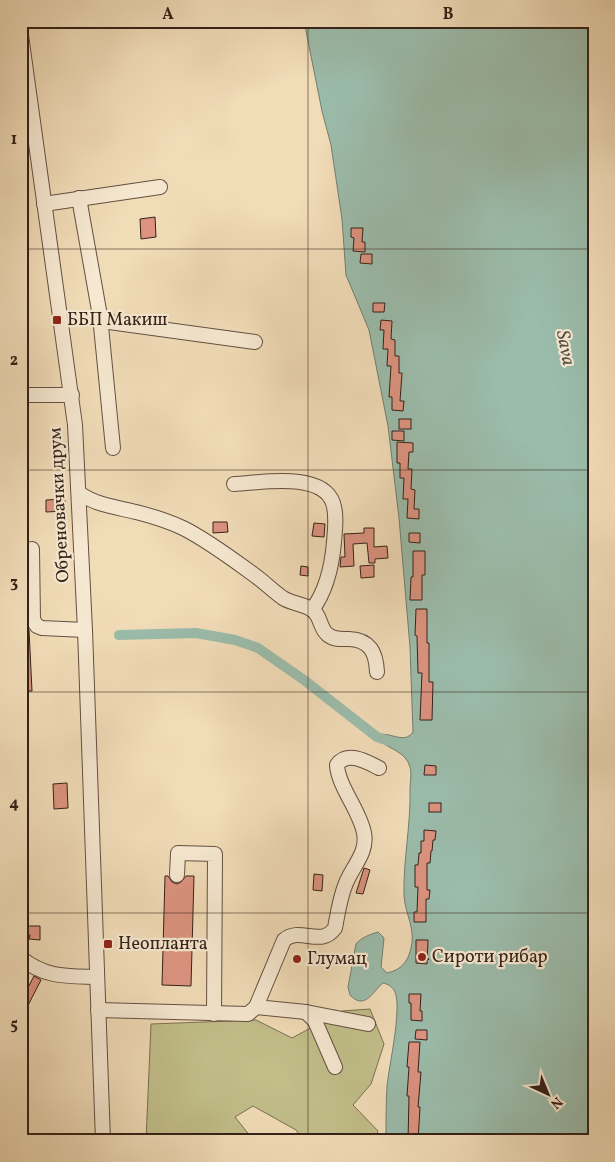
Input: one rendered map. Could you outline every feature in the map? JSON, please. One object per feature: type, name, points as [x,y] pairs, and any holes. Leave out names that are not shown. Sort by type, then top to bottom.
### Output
[{"type":"street","name":"Обреновачки друм","points":[[21,35],[27,128],[44,204],[75,425],[85,630],[102,1141]]},
{"type":"street","points":[[44,204],[160,187]]},
{"type":"street","points":[[79,198],[100,316],[113,448]]},
{"type":"street","points":[[100,316],[109,322],[255,342]]},
{"type":"street","points":[[21,395],[72,395]]},
{"type":"street","points":[[234,484],[295,481],[317,487],[330,498],[335,515],[332,563],[325,587],[312,610]]},
{"type":"street","points":[[79,493],[90,501],[138,513],[183,528],[253,573],[285,599],[312,610],[319,618],[326,634],[332,638],[362,642],[370,647],[375,654],[377,672]]},
{"type":"street","points":[[80,526],[92,512],[102,505]]},
{"type":"street","points":[[32,549],[33,620],[37,626],[42,628],[85,630]]},
{"type":"street","points":[[98,1010],[248,1014],[256,1007],[284,940],[291,935],[322,937],[331,933],[335,928],[347,882],[362,855],[365,842],[362,822],[342,782],[337,765],[341,760],[350,757],[379,768]]},
{"type":"street","points":[[177,875],[178,853],[215,854],[214,1014]]},
{"type":"street","points":[[21,958],[36,969],[48,973],[97,977]]},
{"type":"street","points":[[256,1007],[306,1012],[368,1024]]},
{"type":"street","points":[[306,1012],[315,1021],[335,1067]]},
{"type":"path","points":[[428,959],[454,960]]},
{"type":"shaded area","points":[[370,1009],[384,1044],[371,1084],[353,1105],[378,1131],[375,1141],[304,1141],[296,1130],[253,1106],[235,1117],[254,1141],[146,1141],[151,1024],[256,1020],[292,1038],[342,1011]]},
{"type":"water","name":"Sava","points":[[304,21],[594,21],[594,1141],[386,1141],[387,1086],[397,1000],[395,992],[387,984],[383,983],[368,998],[360,1001],[350,995],[348,987],[356,944],[363,938],[378,932],[384,938],[381,967],[387,973],[403,965],[411,948],[412,935],[404,896],[411,769],[408,761],[400,753],[377,737],[383,734],[401,738],[409,736],[413,732],[410,647],[399,518],[388,426],[369,330],[346,275],[342,219],[331,145],[322,111]]},
{"type":"building","points":[[155,217],[156,237],[141,239],[140,219]]},
{"type":"building","points":[[351,228],[363,228],[362,242],[365,242],[365,252],[353,251],[354,238],[351,237]]},
{"type":"building","points":[[361,254],[372,254],[372,264],[360,263]]},
{"type":"building","points":[[373,303],[385,303],[384,312],[373,312]]},
{"type":"building","points":[[381,320],[392,321],[391,339],[395,340],[395,356],[399,356],[399,373],[402,373],[400,401],[404,401],[403,411],[392,410],[392,397],[389,397],[391,366],[387,366],[388,349],[383,349],[384,330],[380,330]]},
{"type":"building","points":[[399,419],[411,419],[411,429],[399,429]]},
{"type":"building","points":[[392,431],[404,431],[404,441],[392,440]]},
{"type":"building","points":[[397,442],[413,443],[413,452],[409,452],[408,469],[412,469],[411,489],[415,490],[414,509],[419,509],[419,519],[407,518],[408,499],[403,499],[404,478],[400,478],[400,463],[397,463]]},
{"type":"building","points":[[65,499],[65,511],[46,512],[46,500]]},
{"type":"building","points":[[213,522],[227,522],[228,532],[213,533]]},
{"type":"building","points":[[314,523],[325,524],[324,537],[312,536]]},
{"type":"building","points":[[364,528],[374,528],[374,547],[387,546],[388,558],[375,559],[375,563],[369,563],[367,543],[353,544],[354,566],[340,567],[341,557],[345,557],[344,534],[364,533]]},
{"type":"building","points":[[409,533],[420,533],[420,543],[409,542]]},
{"type":"building","points":[[413,551],[425,551],[425,575],[422,575],[422,600],[410,600],[411,577],[413,577]]},
{"type":"building","points":[[374,565],[374,577],[361,578],[360,566]]},
{"type":"building","points":[[301,566],[308,567],[308,576],[300,575]]},
{"type":"building","points":[[21,601],[24,601],[24,621],[29,630],[32,691],[21,691]]},
{"type":"building","points":[[416,609],[427,609],[429,682],[433,682],[432,720],[420,720],[422,673],[418,673],[417,636],[415,635]]},
{"type":"building","points":[[425,765],[436,766],[436,775],[424,775]]},
{"type":"building","points":[[67,783],[68,808],[54,809],[53,784]]},
{"type":"building","points":[[429,803],[441,803],[441,812],[429,812]]},
{"type":"building","points":[[424,830],[436,831],[430,863],[427,863],[427,890],[430,890],[429,899],[426,899],[426,922],[414,922],[414,912],[417,912],[418,887],[415,887],[415,865],[418,865],[421,841],[424,841]]},
{"type":"building","points":[[364,868],[370,870],[363,894],[356,893]]},
{"type":"building","points":[[314,874],[323,875],[322,891],[313,890]]},
{"type":"building","points":[[165,876],[168,876],[172,882],[177,884],[186,876],[194,876],[191,986],[162,985]]},
{"type":"building","points":[[26,926],[40,926],[40,940],[29,939],[30,935],[26,935]]},
{"type":"building","points":[[416,940],[428,940],[427,964],[416,963]]},
{"type":"building","points":[[34,976],[41,980],[21,1019],[21,1001]]},
{"type":"building","points":[[409,994],[421,994],[420,1011],[422,1011],[422,1021],[411,1020]]},
{"type":"building","points":[[416,1030],[427,1030],[427,1040],[415,1039]]},
{"type":"building","points":[[409,1042],[420,1042],[418,1072],[421,1072],[418,1141],[408,1141],[409,1096],[407,1096],[409,1067],[407,1067]]},
{"type":"waterway","points":[[119,635],[196,633],[235,640],[258,648],[304,680],[377,737],[389,741]]},
{"type":"place","name":"ББП Макиш","points":[[57,320]]},
{"type":"place","name":"Неопланта","points":[[108,944]]},
{"type":"place","name":"Сироти рибар","points":[[422,957]]},
{"type":"place","name":"Глумац","points":[[297,959]]}]
